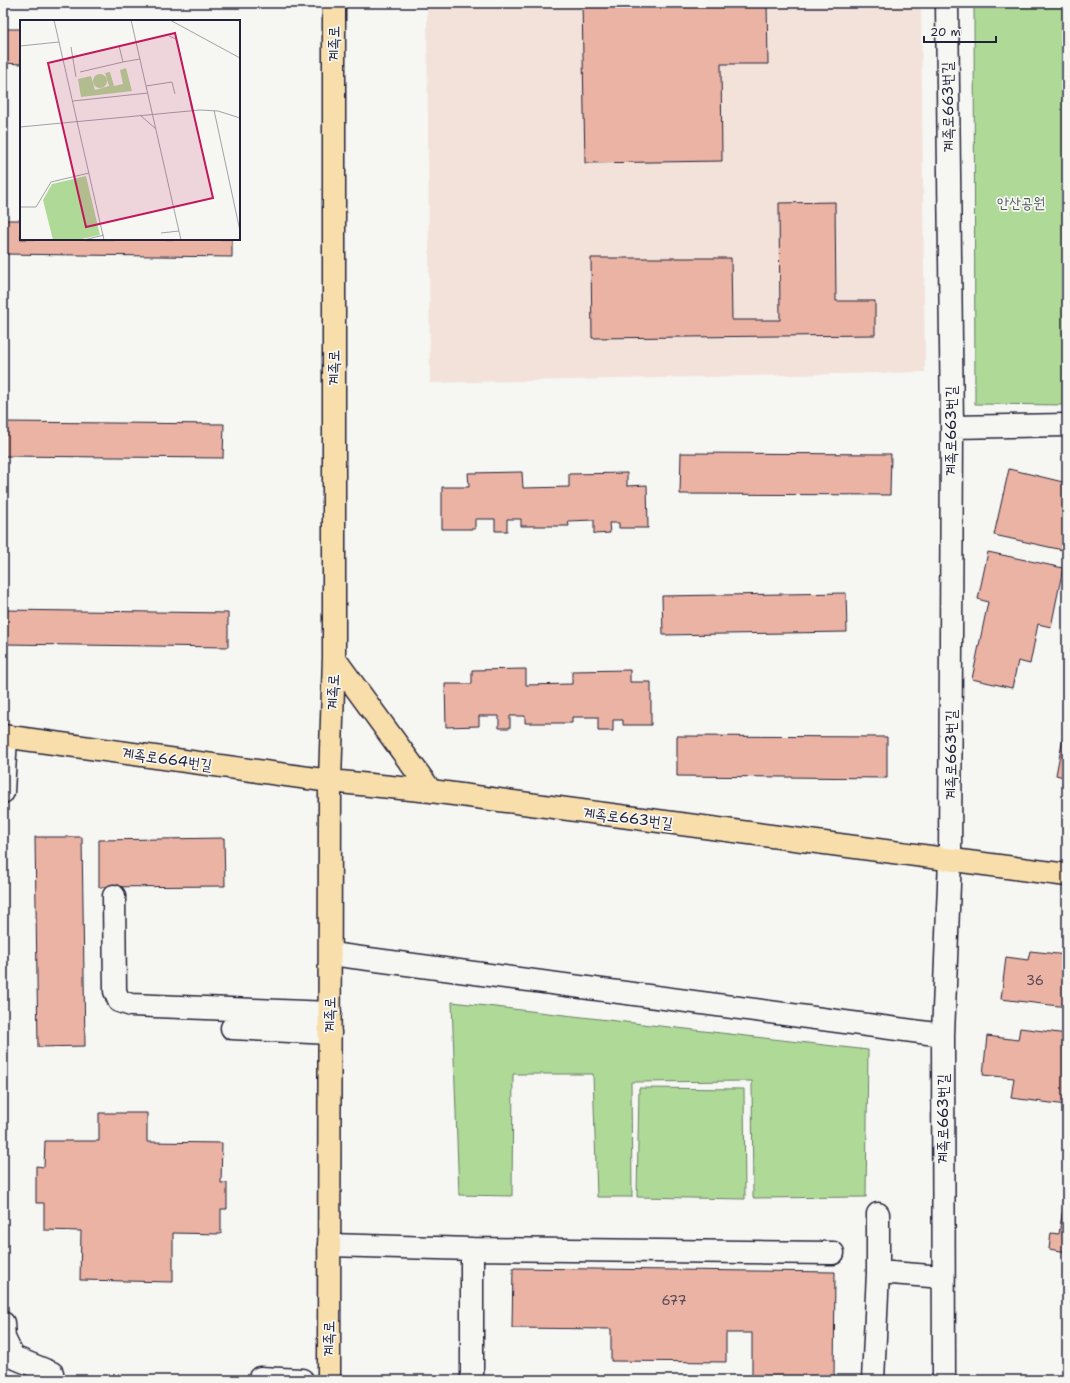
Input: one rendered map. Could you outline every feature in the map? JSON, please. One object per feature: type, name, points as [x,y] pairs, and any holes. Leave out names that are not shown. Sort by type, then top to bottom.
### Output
[{"type":"main road","name":"계족로","points":[[329,1380],[331,954],[330,781],[334,658],[334,3]]},
{"type":"main road","points":[[334,658],[431,791]]},
{"type":"main road","name":"계족로664번길","points":[[4,737],[330,781]]},
{"type":"main road","name":"계족로663번길","points":[[330,781],[431,791],[1067,875]]},
{"type":"street","name":"계족로663번길","points":[[944,1380],[943,1034],[950,859],[952,426],[947,3]]},
{"type":"street","points":[[952,426],[1067,425]]},
{"type":"street","points":[[3,792],[4,737]]},
{"type":"street","points":[[114,896],[115,991],[119,1001],[130,1005],[330,1023]]},
{"type":"street","points":[[331,954],[943,1034]]},
{"type":"street","points":[[232,1028],[330,1023]]},
{"type":"street","points":[[873,1380],[878,1272],[878,1214]]},
{"type":"street","points":[[329,1245],[472,1249],[833,1253]]},
{"type":"street","points":[[472,1249],[472,1380]]},
{"type":"street","points":[[878,1272],[943,1277]]},
{"type":"street","points":[[3,1323],[4,1338],[13,1358],[52,1373]]},
{"type":"street","points":[[260,1378],[302,1380]]},
{"type":"shaded area","points":[[427,3],[921,3],[925,372],[430,383]]},
{"type":"green space","name":"안산공원","points":[[974,3],[1067,3],[1067,405],[975,404]]},
{"type":"green space","points":[[452,1002],[868,1050],[866,1197],[753,1198],[752,1081],[631,1082],[632,1197],[597,1197],[593,1074],[513,1074],[512,1196],[459,1195]]},
{"type":"green space","points":[[639,1088],[744,1089],[745,1199],[637,1197]]},
{"type":"building","points":[[582,3],[767,3],[768,64],[721,64],[722,161],[585,163]]},
{"type":"building","points":[[3,29],[20,29],[20,64],[3,63]]},
{"type":"building","points":[[835,202],[836,301],[875,301],[875,335],[592,338],[591,258],[731,258],[732,320],[780,320],[779,203]]},
{"type":"building","points":[[3,220],[20,220],[20,240],[232,240],[232,257],[3,254]]},
{"type":"building","points":[[3,422],[224,424],[223,458],[3,456]]},
{"type":"building","points":[[681,453],[891,454],[890,495],[680,494]]},
{"type":"building","points":[[1009,469],[1067,483],[1067,551],[994,535]]},
{"type":"building","points":[[522,472],[523,488],[569,487],[569,474],[627,473],[627,486],[647,485],[648,528],[619,528],[619,523],[609,523],[610,533],[594,534],[594,520],[568,521],[569,526],[521,526],[521,519],[507,519],[507,531],[495,531],[495,519],[475,519],[475,529],[442,529],[442,487],[469,487],[468,473]]},
{"type":"building","points":[[988,552],[1063,568],[1051,627],[1038,624],[1030,664],[1018,661],[1012,688],[972,679],[988,602],[978,599]]},
{"type":"building","points":[[846,593],[847,632],[663,635],[662,596]]},
{"type":"building","points":[[3,610],[228,613],[228,647],[3,644]]},
{"type":"building","points":[[526,669],[526,685],[572,684],[572,671],[630,670],[630,682],[651,682],[651,725],[623,725],[623,720],[613,720],[613,731],[598,731],[598,717],[572,717],[572,723],[525,723],[525,716],[510,716],[510,728],[499,728],[499,716],[479,716],[479,726],[446,727],[445,684],[472,684],[472,670]]},
{"type":"building","points":[[677,736],[887,737],[887,778],[677,776]]},
{"type":"building","points":[[1063,738],[1067,739],[1067,778],[1056,775]]},
{"type":"building","points":[[35,837],[82,837],[85,1046],[38,1047]]},
{"type":"building","points":[[224,838],[225,886],[99,887],[99,840]]},
{"type":"building","points":[[1030,951],[1067,955],[1067,1007],[1001,999],[1006,957],[1028,960]]},
{"type":"building","points":[[1020,1028],[1067,1034],[1067,1105],[1011,1098],[1014,1078],[983,1075],[987,1036],[1018,1040]]},
{"type":"building","points":[[99,1113],[147,1113],[147,1142],[222,1143],[221,1183],[227,1183],[227,1209],[221,1209],[221,1234],[173,1233],[173,1282],[80,1280],[81,1231],[44,1230],[44,1203],[36,1203],[36,1166],[44,1167],[45,1141],[99,1141]]},
{"type":"building","points":[[1063,1208],[1067,1209],[1067,1252],[1049,1249],[1051,1233],[1059,1234]]},
{"type":"building","points":[[513,1268],[835,1272],[834,1380],[752,1380],[752,1333],[726,1333],[726,1362],[611,1361],[611,1329],[512,1328]]}]
